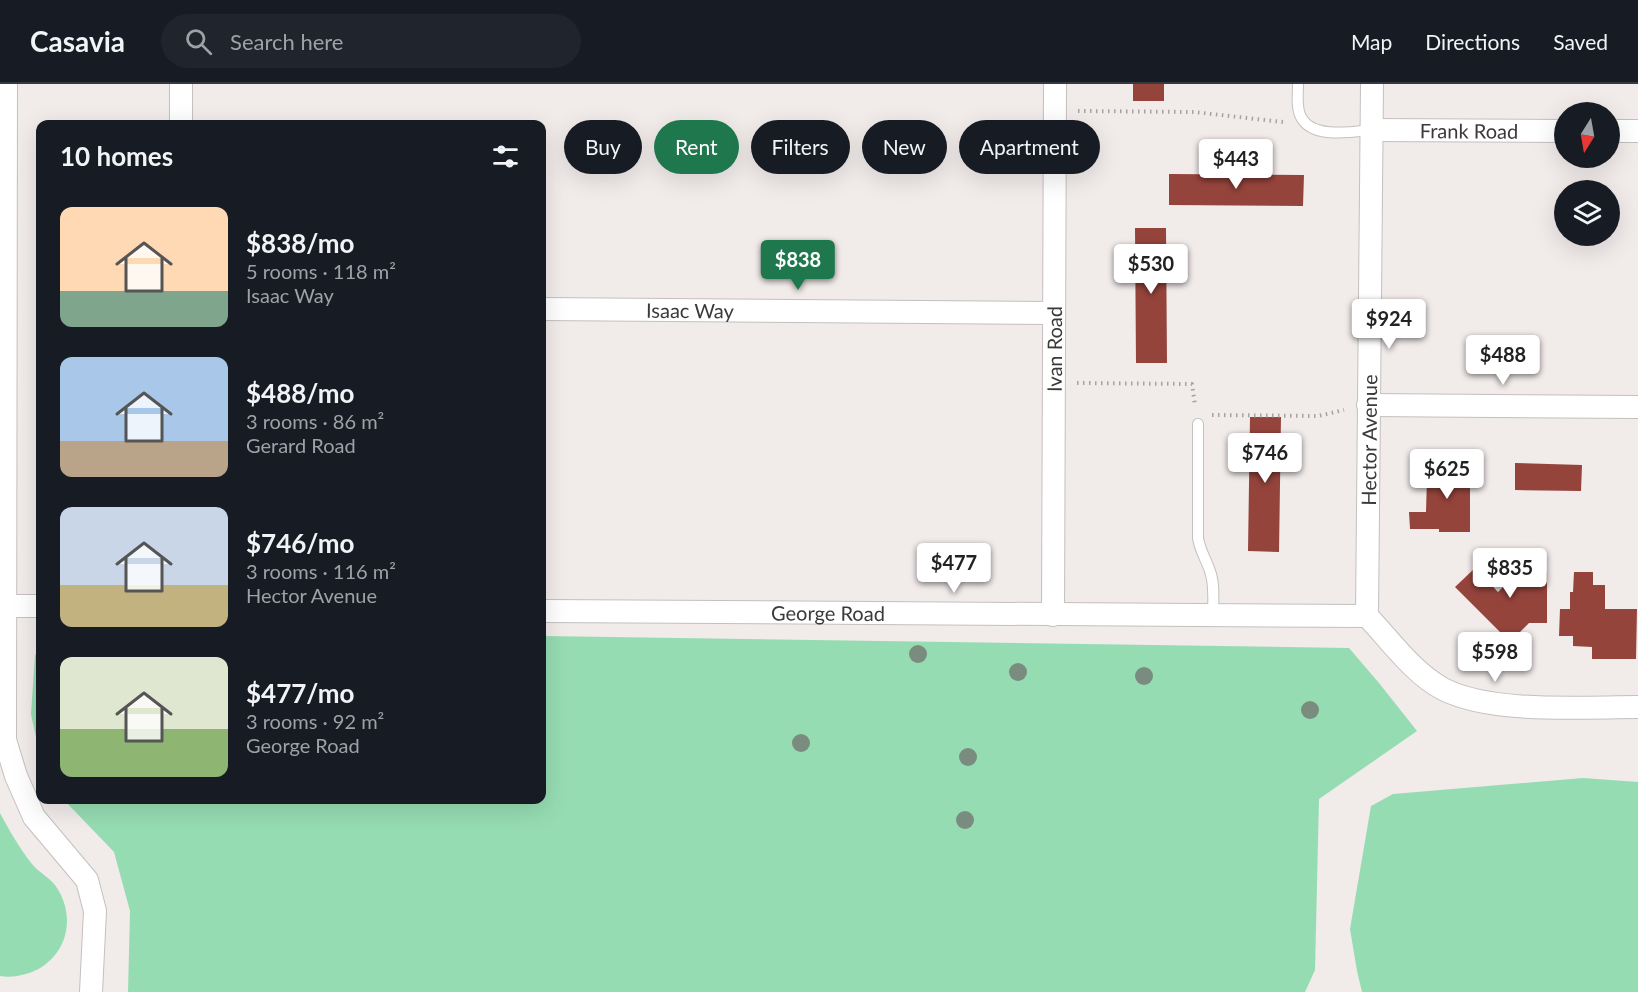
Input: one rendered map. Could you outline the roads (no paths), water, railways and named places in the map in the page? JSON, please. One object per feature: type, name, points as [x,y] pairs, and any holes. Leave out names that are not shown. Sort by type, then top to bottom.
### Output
[{"type":"street","points":[[6,84],[5,740],[15,776],[34,817],[87,880],[95,911],[91,992]]},
{"type":"street","points":[[181,84],[181,120]]},
{"type":"street","name":"Ivan Road","points":[[1053,615],[1055,84]]},
{"type":"street","name":"Hector Avenue","points":[[1367,616],[1372,84]]},
{"type":"street","name":"Frank Road","points":[[1371,130],[1554,131]]},
{"type":"street","points":[[1620,131],[1638,131]]},
{"type":"street","name":"Isaac Way","points":[[546,309],[1054,313]]},
{"type":"street","points":[[1368,405],[1638,407]]},
{"type":"street","points":[[4,606],[36,606]]},
{"type":"street","name":"George Road","points":[[546,611],[1367,616]]},
{"type":"street","points":[[1367,616],[1417,669],[1443,688],[1475,700],[1514,706],[1638,707]]},
{"type":"lane","points":[[1299,84],[1298,104],[1301,116],[1308,124],[1322,131],[1341,133],[1371,130]]},
{"type":"lane","points":[[1198,424],[1198,538],[1200,551],[1214,585],[1213,616]]}]
